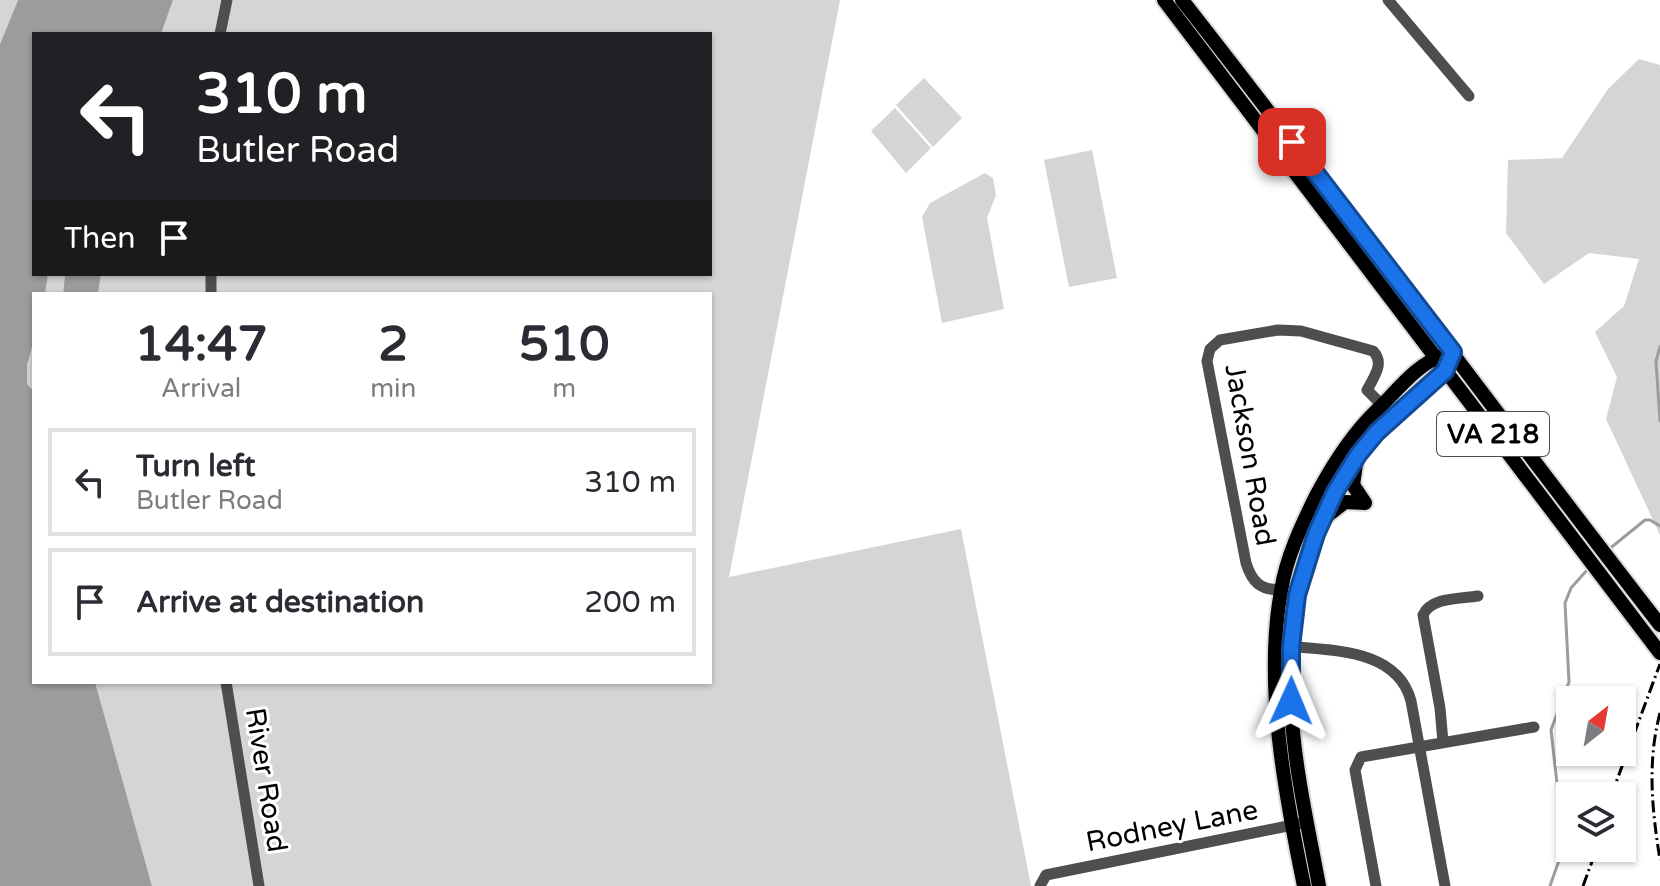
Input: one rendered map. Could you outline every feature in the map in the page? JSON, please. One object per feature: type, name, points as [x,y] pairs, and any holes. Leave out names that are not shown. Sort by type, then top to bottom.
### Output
[{"type":"main road","name":"VA 218","points":[[1164,0],[1660,653]]},
{"type":"main road","name":"VA 218","points":[[1182,0],[1660,625]]},
{"type":"main road","points":[[1304,886],[1291,826],[1277,720],[1275,646],[1281,590],[1300,533],[1324,481],[1363,424],[1418,370],[1435,358],[1453,352]]},
{"type":"main road","points":[[1319,886],[1293,730],[1291,647],[1301,578],[1339,485],[1358,455],[1377,432],[1445,371],[1453,352]]},
{"type":"main road","points":[[1323,520],[1345,502],[1365,503],[1353,485],[1358,455]]},
{"type":"street","points":[[220,32],[227,0]]},
{"type":"street","points":[[1388,0],[1469,96]]},
{"type":"street","name":"Jackson Road","points":[[1281,590],[1262,588],[1254,582],[1246,563],[1207,361],[1210,349],[1220,340],[1290,329],[1368,349],[1379,360],[1367,390],[1382,405]]},
{"type":"street","points":[[1443,742],[1423,615],[1435,603],[1478,596]]},
{"type":"street","points":[[1275,646],[1373,659],[1393,670],[1410,695],[1445,886]]},
{"type":"street","name":"River Road","points":[[226,684],[259,886]]},
{"type":"street","points":[[1376,886],[1355,770],[1358,760],[1366,754],[1534,727]]},
{"type":"street","name":"Rodney Lane","points":[[1043,881],[1307,822]]},
{"type":"shaded area","points":[[0,0],[18,0],[0,44]]},
{"type":"shaded area","points":[[18,0],[173,0],[162,32],[32,32],[32,276],[48,276],[45,292],[32,292],[32,347],[27,365],[27,384],[32,389],[32,684],[96,684],[152,886],[0,886],[0,44]]},
{"type":"shaded area","points":[[173,0],[840,0],[729,577],[961,529],[1031,886],[152,886],[96,684],[712,684],[712,292],[98,292],[101,276],[712,276],[712,32],[162,32]]},
{"type":"shaded area","points":[[1639,59],[1660,65],[1660,535],[1606,419],[1617,377],[1595,332],[1624,306],[1639,259],[1589,253],[1544,284],[1506,233],[1508,160],[1562,158],[1608,89]]},
{"type":"shaded area","points":[[924,78],[962,118],[933,147],[896,105]]},
{"type":"shaded area","points":[[895,108],[931,148],[906,173],[871,131]]},
{"type":"shaded area","points":[[1092,150],[1117,278],[1069,287],[1044,160]]},
{"type":"shaded area","points":[[985,173],[993,178],[996,195],[987,218],[1004,309],[942,323],[922,217],[930,203]]},
{"type":"shaded area","points":[[48,276],[65,276],[63,292],[45,292]]},
{"type":"shaded area","points":[[65,276],[101,276],[98,292],[63,292]]},
{"type":"shaded area","points":[[32,347],[32,389],[27,384],[27,365]]},
{"type":"waterway","points":[[1660,347],[1656,361],[1660,421]]},
{"type":"waterway","points":[[1608,550],[1645,520],[1660,526]]},
{"type":"waterway","points":[[1550,886],[1564,846],[1551,730],[1569,682],[1565,603],[1571,588],[1588,569]]},
{"type":"railway","points":[[1616,782],[1660,664]]},
{"type":"railway","points":[[1660,713],[1653,750],[1652,786],[1660,860]]},
{"type":"railway","points":[[1583,886],[1592,862]]},
{"type":"route","points":[[1291,701],[1291,647],[1297,595],[1316,534],[1335,492],[1377,432],[1445,371],[1453,352],[1292,142]]}]
